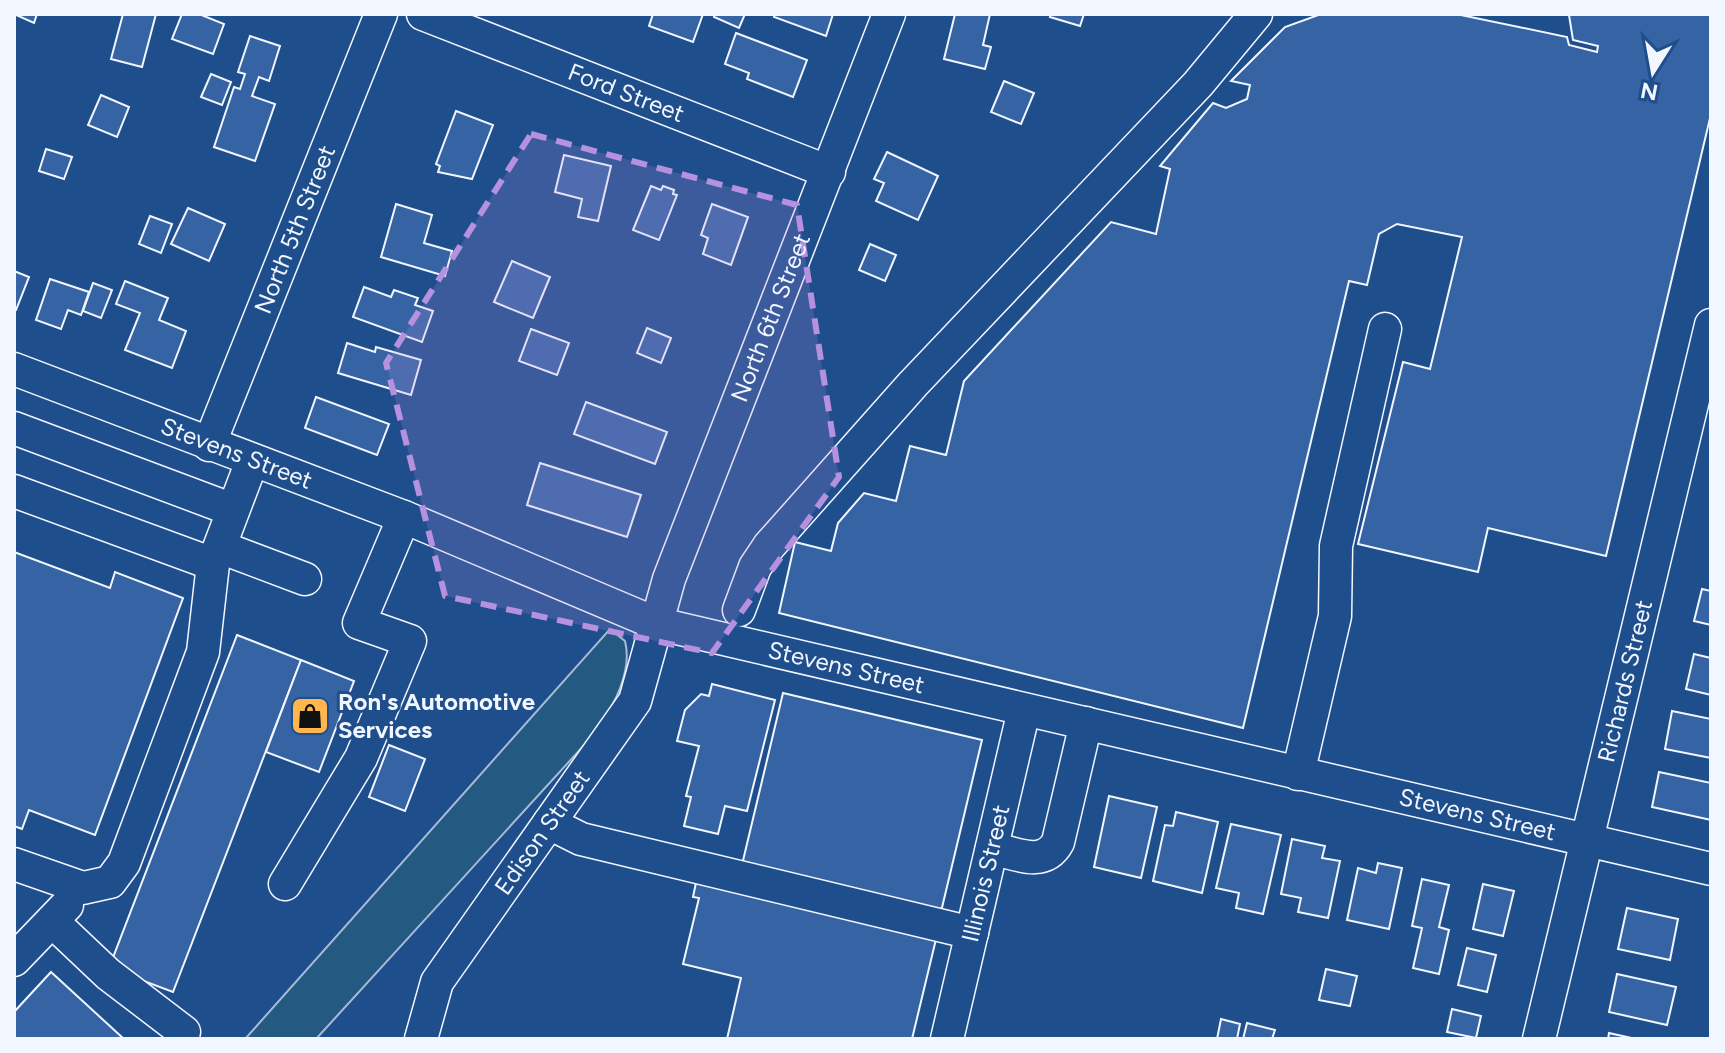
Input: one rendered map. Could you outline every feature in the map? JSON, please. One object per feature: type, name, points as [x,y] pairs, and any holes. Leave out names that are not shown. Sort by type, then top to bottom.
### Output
[{"type":"street","name":"North 5th Street","points":[[209,445],[381,14]]},
{"type":"street","name":"Ford Street","points":[[423,14],[829,172]]},
{"type":"street","name":"North 6th Street","points":[[655,623],[889,14]]},
{"type":"street","points":[[739,610],[755,567],[769,546],[913,384],[1198,84],[1256,14]]},
{"type":"street","name":"Richards Street","points":[[1539,1039],[1586,840],[1703,393],[1711,325]]},
{"type":"street","points":[[1298,774],[1335,616],[1336,546],[1385,329]]},
{"type":"street","name":"Stevens Street","points":[[14,369],[404,517],[655,623],[1711,869]]},
{"type":"street","points":[[14,428],[233,510]]},
{"type":"street","points":[[14,864],[83,888],[110,882],[124,863],[203,652],[216,555],[252,461]]},
{"type":"street","points":[[14,491],[216,555],[305,579]]},
{"type":"street","points":[[285,884],[361,758],[410,641],[359,623],[404,517]]},
{"type":"street","name":"Edison Street","points":[[429,1038],[437,982],[635,701],[643,684],[655,623]]},
{"type":"street","name":"Illinois Street","points":[[947,1039],[1024,710]]},
{"type":"street","points":[[992,848],[1040,859],[1052,853],[1058,842],[1086,723]]},
{"type":"street","points":[[549,823],[581,839],[972,933]]},
{"type":"street","points":[[14,960],[83,888]]},
{"type":"street","points":[[52,921],[108,974],[184,1032]]},
{"type":"highlighted area","points":[[531,134],[797,205],[839,477],[712,653],[445,596],[386,363]]},
{"type":"shaded area","points":[[610,629],[625,641],[626,665],[615,700],[597,731],[316,1039],[245,1039]]},
{"type":"building","points":[[14,14],[37,14],[34,23]]},
{"type":"building","points":[[123,14],[156,14],[142,67],[111,59]]},
{"type":"building","points":[[182,14],[199,14],[224,24],[213,54],[172,39]]},
{"type":"building","points":[[653,14],[703,14],[693,42],[649,26]]},
{"type":"building","points":[[715,14],[745,14],[739,28],[714,17]]},
{"type":"building","points":[[775,14],[833,14],[826,36],[774,17]]},
{"type":"building","points":[[955,14],[990,14],[983,45],[991,47],[985,69],[944,59]]},
{"type":"building","points":[[1051,14],[1084,14],[1080,26],[1050,17]]},
{"type":"building","points":[[1321,14],[1456,14],[1567,37],[1569,45],[1597,52],[1598,46],[1573,40],[1569,15],[1566,14],[1711,14],[1711,114],[1606,556],[1488,528],[1478,572],[1358,544],[1403,362],[1430,369],[1462,237],[1397,224],[1379,234],[1367,285],[1349,281],[1243,728],[779,613],[795,542],[831,551],[838,523],[864,493],[896,501],[910,446],[946,455],[964,381],[1111,222],[1156,234],[1170,169],[1160,166],[1213,103],[1226,108],[1247,99],[1250,85],[1231,81],[1285,27]]},
{"type":"building","points":[[736,33],[807,60],[793,97],[747,79],[749,73],[725,64]]},
{"type":"building","points":[[250,36],[280,46],[269,81],[259,77],[252,96],[275,104],[255,161],[214,147],[234,87],[240,89],[245,74],[238,72]]},
{"type":"building","points":[[211,74],[231,82],[222,105],[201,97]]},
{"type":"building","points":[[1004,81],[1034,93],[1021,124],[991,112]]},
{"type":"building","points":[[101,95],[129,107],[117,137],[88,125]]},
{"type":"building","points":[[456,111],[493,125],[472,179],[438,172],[440,166],[436,164]]},
{"type":"building","points":[[46,149],[72,157],[64,179],[39,171]]},
{"type":"building","points":[[887,152],[938,176],[918,220],[876,201],[884,183],[874,179]]},
{"type":"building","points":[[564,155],[611,166],[598,221],[578,217],[582,199],[555,192]]},
{"type":"building","points":[[651,186],[661,190],[663,186],[674,190],[673,194],[677,195],[659,240],[633,230]]},
{"type":"building","points":[[396,204],[432,215],[424,243],[452,251],[445,276],[381,257]]},
{"type":"building","points":[[712,204],[748,217],[731,265],[703,254],[708,238],[701,235]]},
{"type":"building","points":[[188,208],[225,224],[209,261],[171,244]]},
{"type":"building","points":[[150,216],[172,224],[161,253],[139,244]]},
{"type":"building","points":[[870,244],[896,255],[885,281],[859,270]]},
{"type":"building","points":[[512,261],[550,277],[533,318],[494,302]]},
{"type":"building","points":[[14,271],[29,277],[16,310],[14,310]]},
{"type":"building","points":[[50,279],[89,292],[81,315],[68,310],[61,329],[36,320]]},
{"type":"building","points":[[125,281],[168,298],[159,320],[186,331],[172,368],[125,350],[140,313],[116,304]]},
{"type":"building","points":[[93,283],[112,290],[101,318],[83,311]]},
{"type":"building","points":[[364,287],[391,297],[394,290],[418,298],[415,305],[433,311],[422,342],[353,317]]},
{"type":"building","points":[[647,328],[671,338],[661,363],[637,353]]},
{"type":"building","points":[[531,329],[569,343],[557,375],[519,361]]},
{"type":"building","points":[[347,343],[375,352],[376,347],[421,360],[411,395],[338,373]]},
{"type":"building","points":[[316,397],[389,424],[377,455],[305,428]]},
{"type":"building","points":[[586,402],[667,432],[655,464],[574,434]]},
{"type":"building","points":[[540,463],[641,495],[627,537],[527,505]]},
{"type":"building","points":[[14,552],[110,588],[115,572],[183,598],[95,835],[29,810],[22,829],[14,826]]},
{"type":"building","points":[[1702,589],[1711,591],[1711,625],[1694,621]]},
{"type":"building","points":[[237,635],[301,660],[173,992],[109,968]]},
{"type":"building","points":[[1694,654],[1711,658],[1711,695],[1686,689]]},
{"type":"building","name":"Ron's Automotive Services","points":[[301,660],[354,681],[319,772],[266,752]]},
{"type":"building","points":[[712,684],[775,700],[747,811],[725,806],[718,834],[684,826],[691,797],[686,796],[699,746],[677,741],[685,710],[701,694],[709,696]]},
{"type":"building","points":[[783,693],[982,740],[940,916],[741,869]]},
{"type":"building","points":[[1672,711],[1711,719],[1711,758],[1665,749]]},
{"type":"building","points":[[389,745],[425,759],[405,811],[369,797]]},
{"type":"building","points":[[1659,772],[1711,783],[1711,820],[1652,807]]},
{"type":"building","points":[[1109,796],[1157,807],[1141,878],[1094,867]]},
{"type":"building","points":[[1176,812],[1218,822],[1202,893],[1153,881],[1165,825],[1173,826]]},
{"type":"building","points":[[1231,824],[1281,835],[1263,914],[1236,908],[1239,893],[1216,888]]},
{"type":"building","points":[[1292,839],[1325,846],[1322,858],[1340,861],[1328,918],[1298,912],[1301,898],[1281,894]]},
{"type":"building","points":[[1378,863],[1402,868],[1389,929],[1347,920],[1358,868],[1376,873]]},
{"type":"building","points":[[697,878],[937,935],[912,1039],[727,1039],[741,978],[683,964],[699,898],[693,897]]},
{"type":"building","points":[[1422,879],[1449,885],[1439,927],[1449,930],[1439,974],[1413,968],[1422,928],[1412,926]]},
{"type":"building","points":[[1483,884],[1514,891],[1503,936],[1473,929]]},
{"type":"building","points":[[1627,908],[1678,919],[1670,960],[1618,949]]},
{"type":"building","points":[[1467,948],[1496,955],[1487,992],[1458,985]]},
{"type":"building","points":[[1326,969],[1357,976],[1350,1006],[1319,1000]]},
{"type":"building","points":[[51,972],[124,1039],[14,1039],[14,1012]]},
{"type":"building","points":[[1617,974],[1676,987],[1667,1025],[1609,1012]]},
{"type":"building","points":[[1452,1009],[1481,1016],[1476,1038],[1447,1032]]},
{"type":"building","points":[[1221,1019],[1240,1024],[1237,1039],[1217,1039]]},
{"type":"building","points":[[1247,1023],[1275,1030],[1272,1039],[1243,1039]]},
{"type":"building","points":[[1609,1033],[1636,1039],[1608,1039]]},
{"type":"place","name":"Ron's Automotive Services","points":[[310,716]]}]
